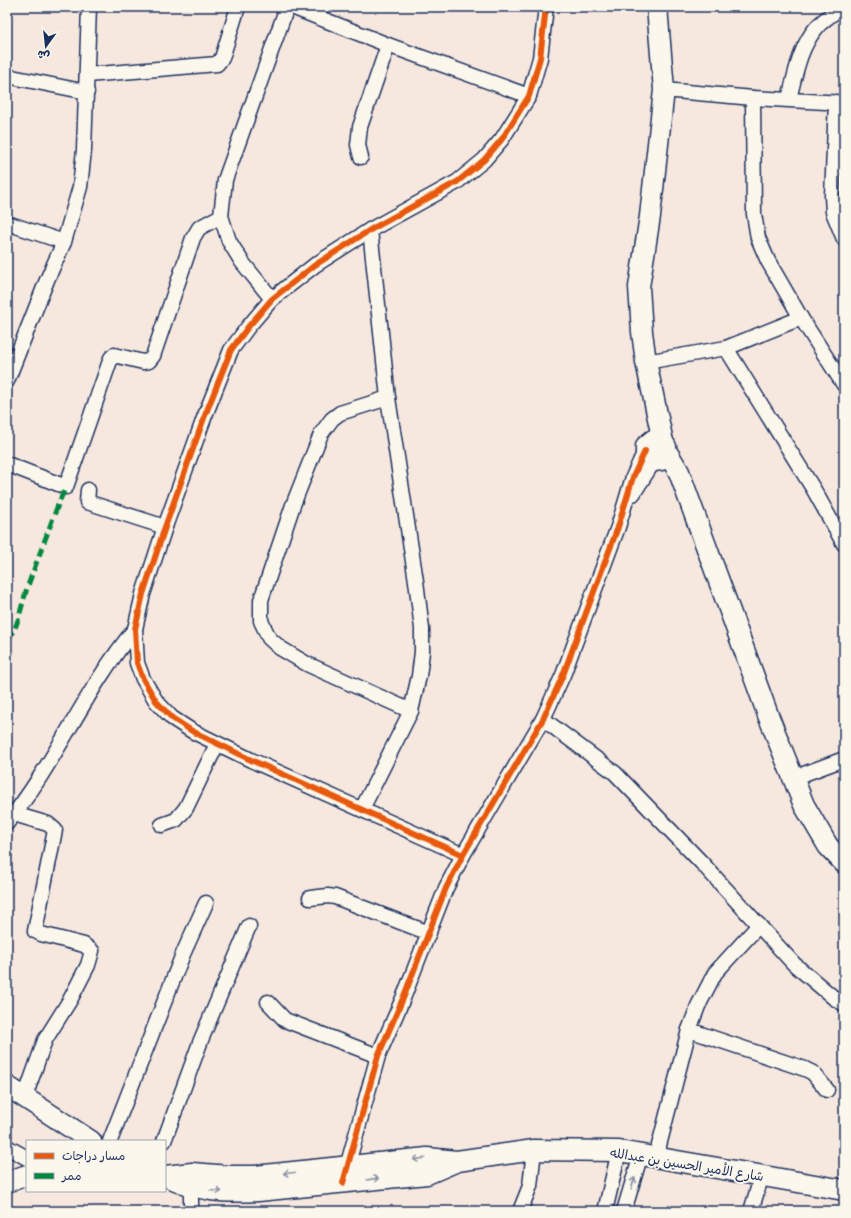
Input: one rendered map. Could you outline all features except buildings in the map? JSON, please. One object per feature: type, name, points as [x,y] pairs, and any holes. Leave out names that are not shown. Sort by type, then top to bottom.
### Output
[{"type":"street","points":[[7,380],[46,280],[64,242],[80,187],[84,150],[87,92],[89,7]]},
{"type":"street","points":[[87,75],[217,64],[222,58],[238,7]]},
{"type":"street","points":[[272,299],[242,262],[228,241],[221,216],[225,180],[288,7]]},
{"type":"street","points":[[292,7],[388,45],[529,96]]},
{"type":"street","points":[[463,855],[217,744],[192,731],[172,718],[156,701],[142,679],[137,663],[135,629],[143,594],[166,527],[204,418],[231,350],[272,299],[315,265],[370,230],[457,182],[484,160],[502,139],[529,96],[540,58],[546,7]]},
{"type":"street","points":[[789,99],[801,55],[808,41],[817,26],[842,7]]},
{"type":"street","points":[[658,8],[664,90],[650,216],[639,287],[642,332],[650,389],[656,452],[672,479],[687,493],[793,778],[814,824],[828,846],[844,863]]},
{"type":"street","points":[[361,157],[358,145],[360,127],[388,45]]},
{"type":"street","points":[[7,76],[87,92]]},
{"type":"street","points":[[664,90],[753,98],[840,102],[832,196],[833,212],[844,239]]},
{"type":"street","points":[[753,98],[754,214],[758,238],[768,261],[801,318],[842,376]]},
{"type":"street","points":[[66,487],[111,358],[114,355],[143,362],[149,361],[153,356],[193,238],[199,228],[221,216]]},
{"type":"street","points":[[7,223],[64,242]]},
{"type":"street","points":[[362,809],[411,711],[419,676],[422,652],[422,629],[388,398],[370,230]]},
{"type":"street","points":[[646,362],[726,348],[801,318]]},
{"type":"street","points":[[726,348],[822,503],[844,544]]},
{"type":"street","points":[[388,398],[340,413],[332,419],[321,434],[293,505],[261,600],[260,621],[269,638],[280,648],[307,664],[411,711]]},
{"type":"street","points":[[345,1175],[378,1056],[446,888],[463,855],[543,720],[563,675],[618,527],[622,509],[656,452]]},
{"type":"street","points":[[7,464],[66,487],[76,496],[88,496],[166,527]]},
{"type":"street","points":[[25,1097],[45,1040],[70,1000],[88,965],[92,951],[84,945],[41,934],[35,931],[55,830],[48,824],[11,819],[46,767],[119,648],[135,629]]},
{"type":"street","points":[[543,720],[614,773],[701,862],[794,964],[834,998],[844,1004]]},
{"type":"street","points":[[162,825],[176,820],[186,808],[217,744]]},
{"type":"street","points":[[793,778],[844,759]]},
{"type":"street","points":[[310,898],[328,896],[334,897],[428,933]]},
{"type":"street","points":[[110,1140],[183,954],[206,903]]},
{"type":"street","points":[[624,1211],[648,1156],[688,1030],[714,973],[759,925]]},
{"type":"street","points":[[164,1140],[201,1040],[249,926]]},
{"type":"street","points":[[268,1002],[289,1022],[378,1056]]},
{"type":"street","points":[[688,1030],[805,1069],[813,1074],[828,1090]]},
{"type":"street","points":[[7,1086],[90,1140]]},
{"type":"street","points":[[7,1147],[26,1157]]},
{"type":"street","points":[[520,1211],[530,1186],[534,1150]]},
{"type":"street","name":"شارع الأمير الحسين بن عبدالله","points":[[166,1176],[191,1180],[229,1176],[345,1175],[427,1158],[457,1161],[534,1150],[619,1151],[844,1190]]},
{"type":"street","points":[[605,1211],[619,1151]]},
{"type":"street","points":[[751,1211],[762,1175]]},
{"type":"street","points":[[7,1182],[26,1176]]},
{"type":"street","points":[[191,1180],[191,1211]]},
{"type":"marked path","points":[[7,640],[14,631],[27,588],[66,487]]},
{"type":"cycle path","points":[[463,855],[251,760],[192,731],[172,718],[156,701],[143,679],[137,663],[135,629],[143,594],[165,527],[204,418],[231,350],[272,299],[315,265],[370,230],[457,182],[484,160],[502,139],[529,96],[540,58],[546,7]]},
{"type":"cycle path","points":[[343,1183],[378,1056],[404,996],[446,888],[463,855],[543,719],[563,675],[618,527],[633,477],[645,451]]}]
